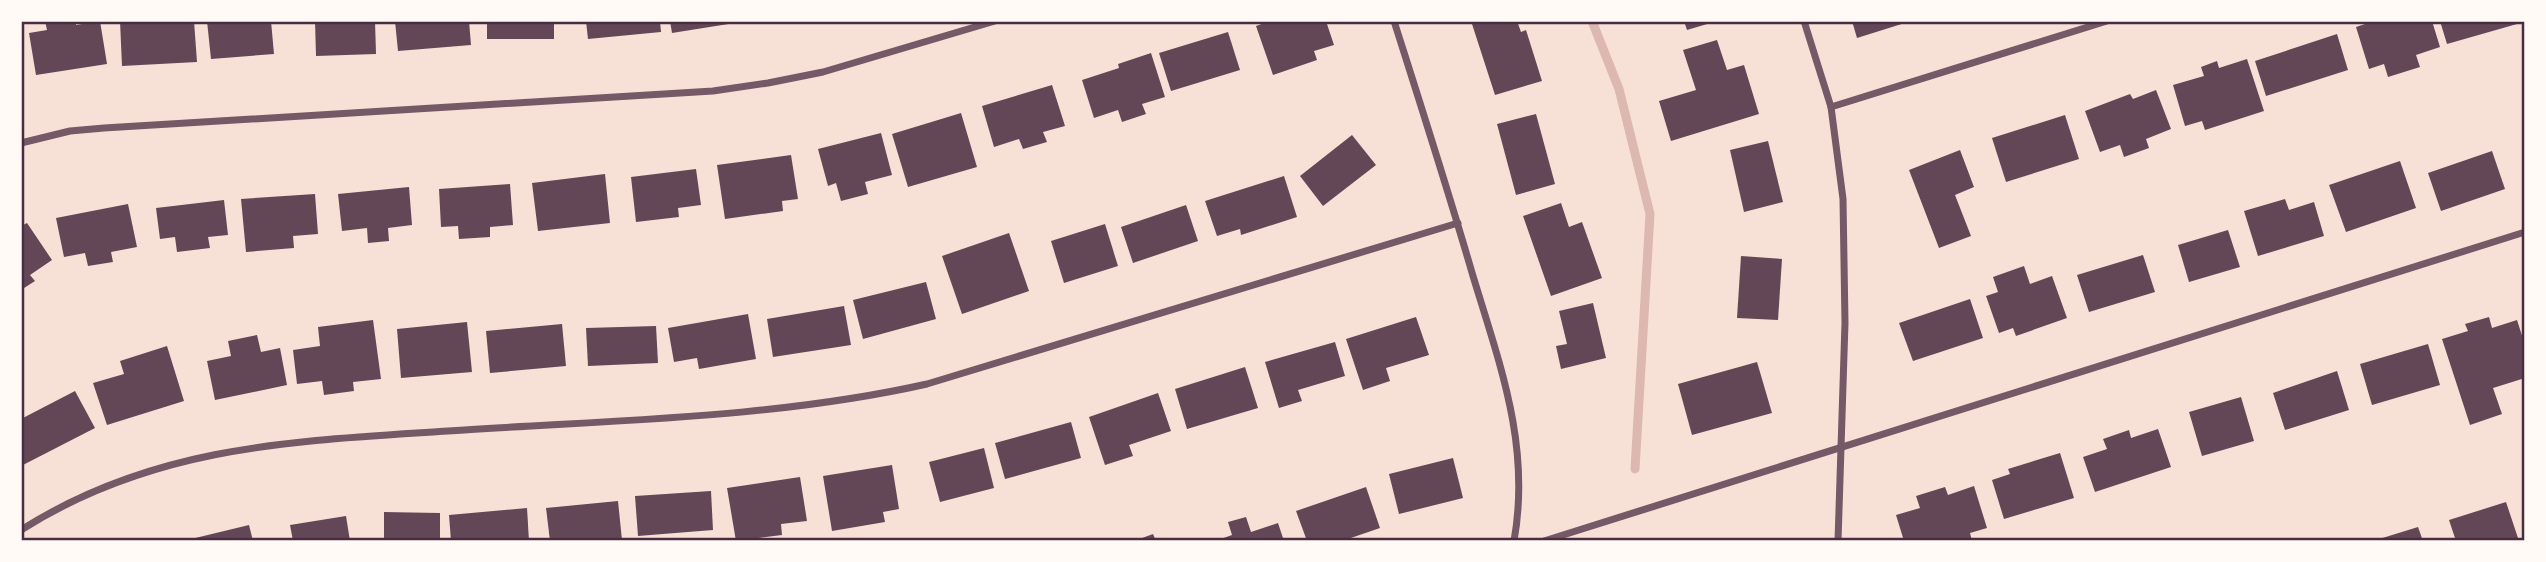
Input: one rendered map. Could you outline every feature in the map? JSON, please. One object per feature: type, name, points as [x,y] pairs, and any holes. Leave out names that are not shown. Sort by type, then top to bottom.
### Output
[{"type":"street","points":[[21,143],[46,135],[104,128],[713,91],[823,72],[995,21]]},
{"type":"street","points":[[1394,21],[1512,405],[1520,477],[1520,509],[1514,541]]},
{"type":"street","points":[[1804,21],[1830,107],[1843,199],[1845,323],[1838,541]]},
{"type":"street","points":[[1830,107],[2107,21]]},
{"type":"street","points":[[21,530],[72,500],[109,484],[191,458],[295,441],[763,410],[876,395],[927,384],[1458,223]]},
{"type":"street","points":[[1544,541],[2525,232]]},
{"type":"building","points":[[45,21],[76,21],[76,25],[100,21],[107,64],[36,75],[29,33],[47,30]]},
{"type":"building","points":[[120,21],[194,21],[197,62],[122,66]]},
{"type":"building","points":[[207,21],[271,21],[274,54],[211,59]]},
{"type":"building","points":[[315,21],[375,21],[376,54],[316,56]]},
{"type":"building","points":[[395,21],[469,21],[471,45],[398,51]]},
{"type":"building","points":[[487,21],[554,21],[554,39],[487,39]]},
{"type":"building","points":[[586,21],[660,21],[661,32],[588,39]]},
{"type":"building","points":[[670,21],[741,21],[741,22],[672,33]]},
{"type":"building","points":[[1270,21],[1326,21],[1334,45],[1314,51],[1317,60],[1273,75],[1256,26]]},
{"type":"building","points":[[1480,21],[1517,21],[1521,32],[1526,30],[1542,81],[1495,95],[1472,24]]},
{"type":"building","points":[[1684,21],[1713,21],[1714,22],[1687,30]]},
{"type":"building","points":[[1852,21],[1908,21],[1908,22],[1857,38]]},
{"type":"building","points":[[2374,21],[2432,21],[2440,47],[2416,55],[2420,67],[2388,77],[2384,64],[2369,69],[2356,27]]},
{"type":"building","points":[[2440,21],[2524,21],[2524,22],[2447,44]]},
{"type":"building","points":[[1228,32],[1240,70],[1171,91],[1159,53]]},
{"type":"building","points":[[2337,34],[2348,70],[2266,96],[2255,61]]},
{"type":"building","points":[[1717,40],[1727,70],[1744,65],[1759,114],[1671,141],[1659,101],[1696,90],[1683,50]]},
{"type":"building","points":[[1151,53],[1165,97],[1142,104],[1146,114],[1122,122],[1118,110],[1094,118],[1082,80],[1119,68],[1118,64]]},
{"type":"building","points":[[2247,59],[2264,111],[2205,130],[2202,121],[2185,126],[2173,85],[2204,76],[2201,67],[2217,61],[2219,68]]},
{"type":"building","points":[[1052,85],[1065,126],[1043,132],[1047,142],[1023,149],[1019,139],[994,147],[982,106]]},
{"type":"building","points":[[2156,90],[2171,129],[2146,139],[2149,148],[2124,157],[2120,145],[2100,152],[2085,111],[2130,94],[2133,99]]},
{"type":"building","points":[[961,113],[977,167],[908,187],[892,134]]},
{"type":"building","points":[[1536,114],[1555,184],[1516,195],[1497,124]]},
{"type":"building","points":[[2065,115],[2079,159],[2006,182],[1992,138]]},
{"type":"building","points":[[881,133],[892,175],[865,182],[868,194],[841,201],[836,183],[828,186],[818,149]]},
{"type":"building","points":[[1352,135],[1376,165],[1323,206],[1300,176]]},
{"type":"building","points":[[1768,141],[1783,202],[1744,212],[1730,150]]},
{"type":"building","points":[[1960,150],[1974,187],[1955,195],[1971,236],[1939,248],[1909,170]]},
{"type":"building","points":[[2492,151],[2505,189],[2441,211],[2428,173]]},
{"type":"building","points":[[791,155],[798,199],[782,201],[783,211],[725,219],[717,165]]},
{"type":"building","points":[[2400,161],[2416,208],[2346,232],[2329,185]]},
{"type":"building","points":[[696,169],[701,205],[678,208],[679,217],[636,222],[631,177]]},
{"type":"building","points":[[605,174],[610,223],[538,231],[532,183]]},
{"type":"building","points":[[1284,176],[1297,217],[1241,235],[1240,229],[1217,236],[1205,201]]},
{"type":"building","points":[[510,184],[513,225],[490,227],[490,237],[459,239],[458,226],[441,227],[439,189]]},
{"type":"building","points":[[409,187],[412,225],[388,228],[389,241],[368,243],[367,228],[342,231],[338,194]]},
{"type":"building","points":[[315,194],[318,234],[293,236],[294,248],[246,252],[241,199]]},
{"type":"building","points":[[2285,199],[2289,210],[2314,202],[2324,236],[2258,256],[2244,211]]},
{"type":"building","points":[[224,200],[228,235],[208,237],[210,248],[177,252],[175,237],[160,239],[156,208]]},
{"type":"building","points":[[1561,203],[1569,227],[1582,222],[1602,278],[1551,296],[1523,216]]},
{"type":"building","points":[[128,204],[137,247],[111,252],[113,262],[88,266],[85,253],[64,257],[56,218]]},
{"type":"building","points":[[1186,205],[1198,241],[1133,263],[1121,227]]},
{"type":"building","points":[[27,223],[52,260],[30,275],[35,281],[21,290],[21,226]]},
{"type":"building","points":[[1105,224],[1118,266],[1064,283],[1051,241]]},
{"type":"building","points":[[2228,230],[2240,267],[2189,282],[2178,245]]},
{"type":"building","points":[[1009,233],[1029,291],[962,314],[942,256]]},
{"type":"building","points":[[2143,255],[2155,292],[2089,312],[2077,275]]},
{"type":"building","points":[[1741,256],[1782,259],[1778,320],[1737,318]]},
{"type":"building","points":[[2024,266],[2030,284],[2052,276],[2067,318],[2016,336],[2013,328],[1999,333],[1986,296],[1998,292],[1993,277]]},
{"type":"building","points":[[926,282],[936,319],[863,339],[853,300]]},
{"type":"building","points":[[1970,299],[1983,338],[1913,361],[1899,323]]},
{"type":"building","points":[[1593,303],[1606,358],[1561,369],[1556,346],[1567,344],[1559,311]]},
{"type":"building","points":[[844,306],[851,345],[773,357],[767,319]]},
{"type":"building","points":[[748,314],[756,359],[699,369],[697,358],[674,362],[668,328]]},
{"type":"building","points":[[1416,317],[1429,355],[1386,368],[1390,381],[1363,390],[1346,339]]},
{"type":"building","points":[[2489,317],[2492,328],[2517,320],[2525,345],[2525,378],[2493,388],[2502,414],[2470,425],[2442,339],[2468,331],[2465,324]]},
{"type":"building","points":[[373,320],[381,379],[353,382],[354,391],[324,395],[322,381],[297,384],[293,350],[320,346],[318,327]]},
{"type":"building","points":[[467,322],[472,372],[401,378],[397,329]]},
{"type":"building","points":[[562,324],[566,366],[490,373],[486,331]]},
{"type":"building","points":[[656,326],[658,363],[588,366],[586,328]]},
{"type":"building","points":[[257,335],[261,352],[280,348],[287,385],[215,400],[207,361],[231,356],[228,341]]},
{"type":"building","points":[[1335,342],[1345,376],[1298,390],[1302,401],[1279,408],[1265,362]]},
{"type":"building","points":[[2428,344],[2440,385],[2372,405],[2360,364]]},
{"type":"building","points":[[167,346],[184,401],[107,425],[93,383],[124,374],[120,361]]},
{"type":"building","points":[[1757,362],[1772,413],[1692,435],[1678,384]]},
{"type":"building","points":[[1245,367],[1258,408],[1187,429],[1175,389]]},
{"type":"building","points":[[2337,371],[2349,410],[2285,430],[2273,393]]},
{"type":"building","points":[[75,391],[95,428],[21,466],[21,419]]},
{"type":"building","points":[[1158,393],[1171,431],[1129,445],[1133,456],[1105,465],[1089,417]]},
{"type":"building","points":[[2241,397],[2254,441],[2202,456],[2189,412]]},
{"type":"building","points":[[1071,422],[1081,458],[1005,479],[995,443]]},
{"type":"building","points":[[2158,429],[2171,467],[2095,492],[2083,457],[2107,449],[2103,439],[2129,430],[2131,438]]},
{"type":"building","points":[[984,448],[994,488],[940,502],[929,462]]},
{"type":"building","points":[[2060,453],[2074,498],[2004,519],[1992,480],[2010,474],[2008,469]]},
{"type":"building","points":[[1453,458],[1463,498],[1399,514],[1389,474]]},
{"type":"building","points":[[892,465],[899,509],[883,512],[885,522],[832,531],[823,476]]},
{"type":"building","points":[[800,477],[807,521],[781,524],[782,535],[736,541],[727,488]]},
{"type":"building","points":[[1974,486],[1987,528],[1970,533],[1972,541],[1904,541],[1896,515],[1920,508],[1916,496],[1945,487],[1948,495]]},
{"type":"building","points":[[1366,487],[1380,528],[1342,541],[1307,541],[1296,511]]},
{"type":"building","points":[[711,491],[713,530],[638,536],[635,496]]},
{"type":"building","points":[[618,501],[622,540],[550,541],[546,508]]},
{"type":"building","points":[[2506,502],[2518,538],[2508,541],[2456,541],[2449,520]]},
{"type":"building","points":[[527,508],[529,541],[451,541],[449,515]]},
{"type":"building","points":[[384,512],[440,513],[440,541],[384,541]]},
{"type":"building","points":[[346,516],[350,541],[293,541],[290,525]]},
{"type":"building","points":[[1246,517],[1251,532],[1278,523],[1284,541],[1215,541],[1232,535],[1228,522]]},
{"type":"building","points":[[249,525],[253,541],[187,541],[187,540]]},
{"type":"building","points":[[2418,527],[2423,541],[2376,541],[2376,540]]},
{"type":"building","points":[[1153,534],[1156,541],[1134,541]]},
{"type":"waterway","points":[[1592,21],[1619,89],[1650,214],[1635,469]]}]
